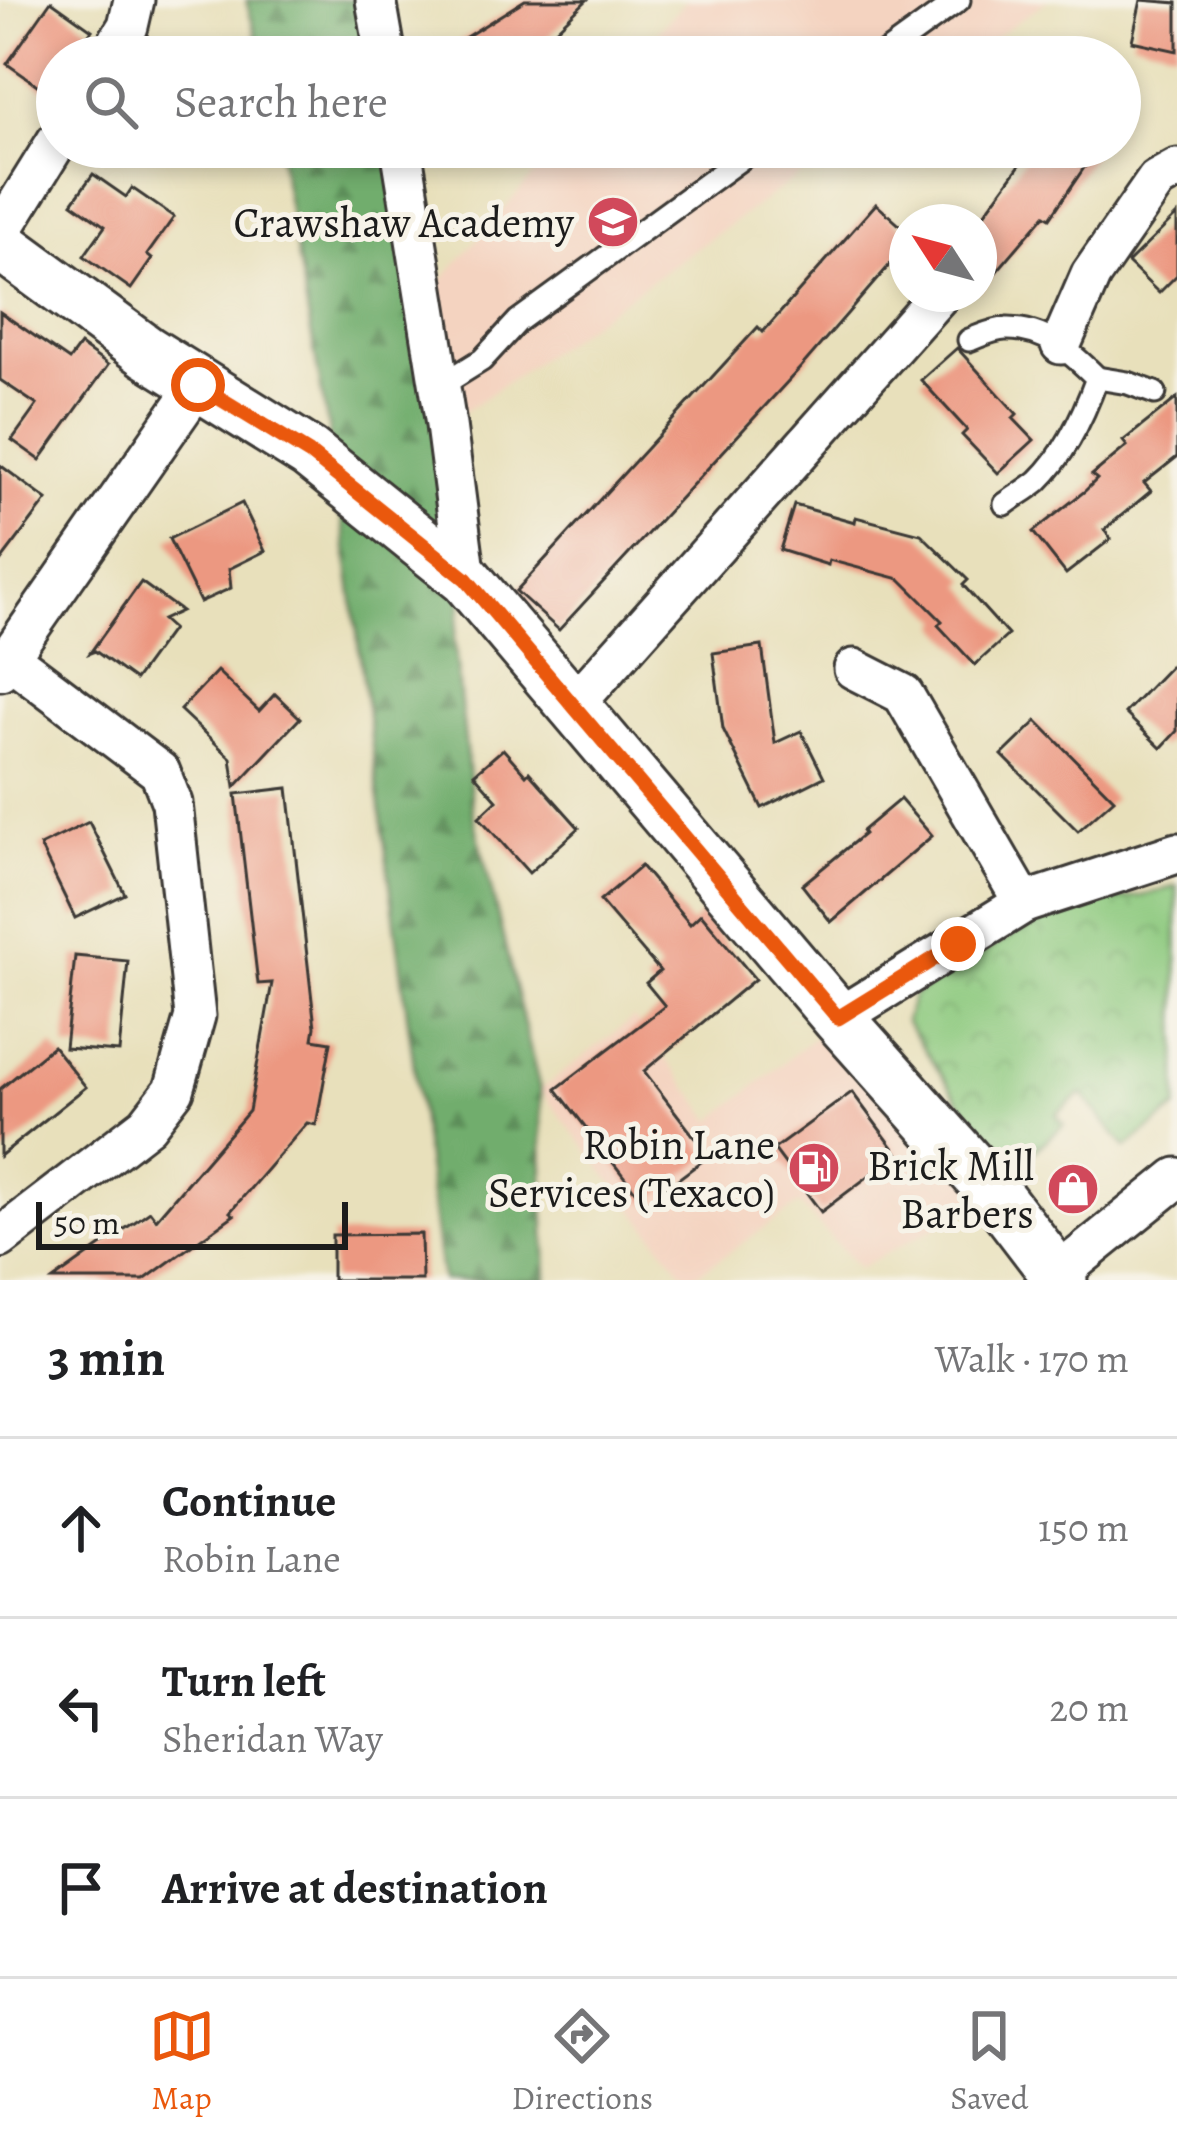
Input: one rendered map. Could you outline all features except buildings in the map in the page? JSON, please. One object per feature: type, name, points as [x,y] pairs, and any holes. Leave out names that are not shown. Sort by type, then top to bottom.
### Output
[{"type":"street","points":[[122,36],[134,0]]},
{"type":"street","points":[[376,0],[382,36]]},
{"type":"street","points":[[0,233],[40,168]]},
{"type":"street","points":[[404,168],[466,579]]},
{"type":"street","points":[[1061,344],[1091,275],[1157,180],[1177,169]]},
{"type":"street","points":[[0,244],[147,352],[309,453],[466,579],[838,1018],[996,1195],[1059,1277],[1177,1178]]},
{"type":"street","points":[[573,706],[924,312]]},
{"type":"street","points":[[0,1238],[147,1125],[174,1090],[195,1016],[172,802],[160,772],[4,664],[198,385]]},
{"type":"street","points":[[854,669],[903,694],[1024,903]]},
{"type":"street","points":[[838,1018],[1024,903],[1177,853]]},
{"type":"lane","points":[[909,36],[958,0]]},
{"type":"lane","points":[[440,386],[482,360],[518,321],[728,168]]},
{"type":"lane","points":[[969,340],[1004,328],[1031,333],[1061,344],[1097,378],[1155,393]]},
{"type":"lane","points":[[1005,504],[1038,480],[1067,442],[1097,378]]},
{"type":"shaded area","points":[[686,0],[1048,0],[997,36],[654,36]]},
{"type":"shaded area","name":"Crawshaw Academy","points":[[540,168],[810,168],[446,425],[426,298]]},
{"type":"shaded area","points":[[634,1018],[713,1120],[838,1018],[996,1195],[859,1268],[799,1204],[689,1280],[540,1090]]},
{"type":"green space","points":[[246,0],[376,0],[382,36],[256,36]]},
{"type":"green space","points":[[282,168],[404,168],[466,579],[454,640],[473,814],[540,1090],[547,1280],[442,1280],[336,472]]},
{"type":"green space","points":[[1177,886],[1177,1108],[1126,1148],[1082,1094],[1056,1114],[1064,1125],[1019,1164],[971,1118],[905,1021],[913,996],[1047,915]]},
{"type":"place","name":"Crawshaw Academy","points":[[613,222]]},
{"type":"place","name":"Robin Lane Services (Texaco)","points":[[814,1168]]},
{"type":"place","name":"Brick Mill Barbers","points":[[1073,1189]]},
{"type":"route","points":[[198,385],[336,472],[466,579],[838,1018],[958,944]]}]
